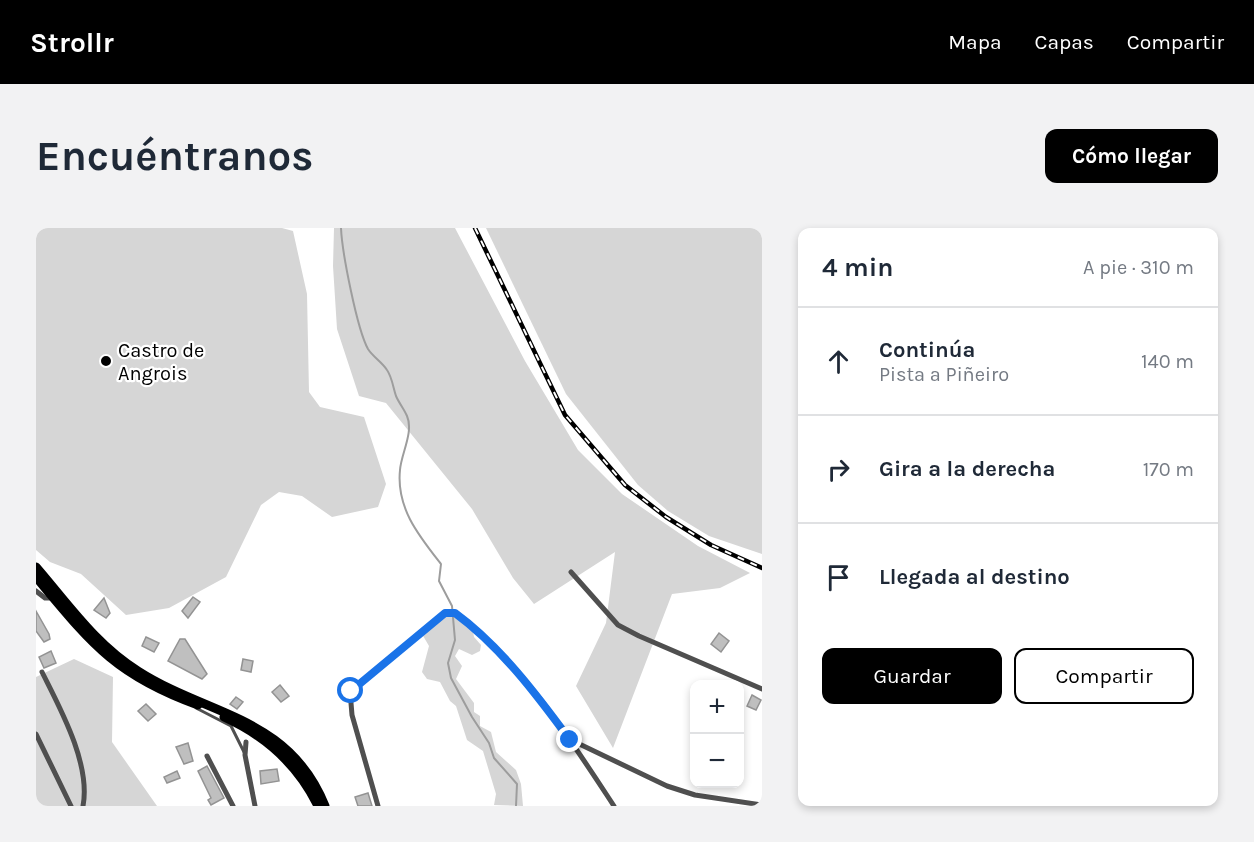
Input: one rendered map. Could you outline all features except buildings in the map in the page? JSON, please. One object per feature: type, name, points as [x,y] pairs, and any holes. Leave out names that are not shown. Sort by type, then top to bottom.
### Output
[{"type":"highway","points":[[36,567],[56,596],[107,657],[148,685],[227,718],[273,746],[293,767],[318,806]]},
{"type":"highway","points":[[36,577],[96,638],[139,672],[243,719],[264,732],[296,759],[316,786],[325,806]]},
{"type":"street","points":[[571,572],[618,625],[762,689]]},
{"type":"street","points":[[36,591],[45,598],[56,596]]},
{"type":"street","points":[[378,806],[351,715],[351,691],[448,613],[455,613],[500,654],[545,706],[614,806]]},
{"type":"street","points":[[42,672],[69,728],[76,750],[83,779],[83,806]]},
{"type":"street","points":[[36,734],[71,806]]},
{"type":"street","points":[[570,740],[685,792],[762,805]]},
{"type":"street","points":[[246,742],[245,755],[255,806]]},
{"type":"street","points":[[207,756],[233,806]]},
{"type":"lane","points":[[165,693],[174,700],[216,717],[231,726],[245,755]]},
{"type":"shaded area","points":[[36,228],[282,228],[293,231],[307,294],[309,392],[320,407],[364,417],[386,484],[378,507],[332,517],[302,496],[279,492],[261,505],[226,577],[169,608],[126,615],[81,574],[50,562],[36,550]]},
{"type":"shaded area","points":[[334,228],[455,228],[525,361],[578,450],[622,494],[698,546],[750,573],[720,588],[672,594],[613,748],[576,686],[606,623],[615,552],[534,604],[513,578],[472,509],[386,403],[359,396],[337,329],[333,266]]},
{"type":"shaded area","points":[[486,228],[762,228],[762,554],[709,536],[668,511],[638,485],[566,394]]},
{"type":"shaded area","points":[[455,614],[473,631],[474,637],[481,645],[480,651],[472,655],[459,649],[455,656],[462,666],[456,679],[474,703],[474,712],[480,716],[480,726],[491,732],[496,752],[516,770],[521,784],[523,806],[494,805],[496,794],[483,751],[467,740],[456,706],[450,701],[440,682],[427,679],[422,672],[429,646],[422,634],[446,615]]},
{"type":"shaded area","points":[[74,659],[113,677],[112,742],[157,806],[36,806],[36,677]]},
{"type":"waterway","points":[[341,228],[359,325],[368,349],[389,373],[396,396],[409,422],[400,470],[402,497],[405,509],[417,532],[441,564],[439,581],[452,606],[455,640],[448,663],[451,678],[489,743],[494,758],[517,784],[516,806]]},
{"type":"railway","points":[[475,228],[565,415],[625,485],[666,517],[711,545],[762,568]]},
{"type":"place","name":"Castro de Angrois","points":[[106,361]]},
{"type":"route","points":[[351,691],[445,613],[455,613],[469,623],[500,654],[545,706],[570,740]]}]
